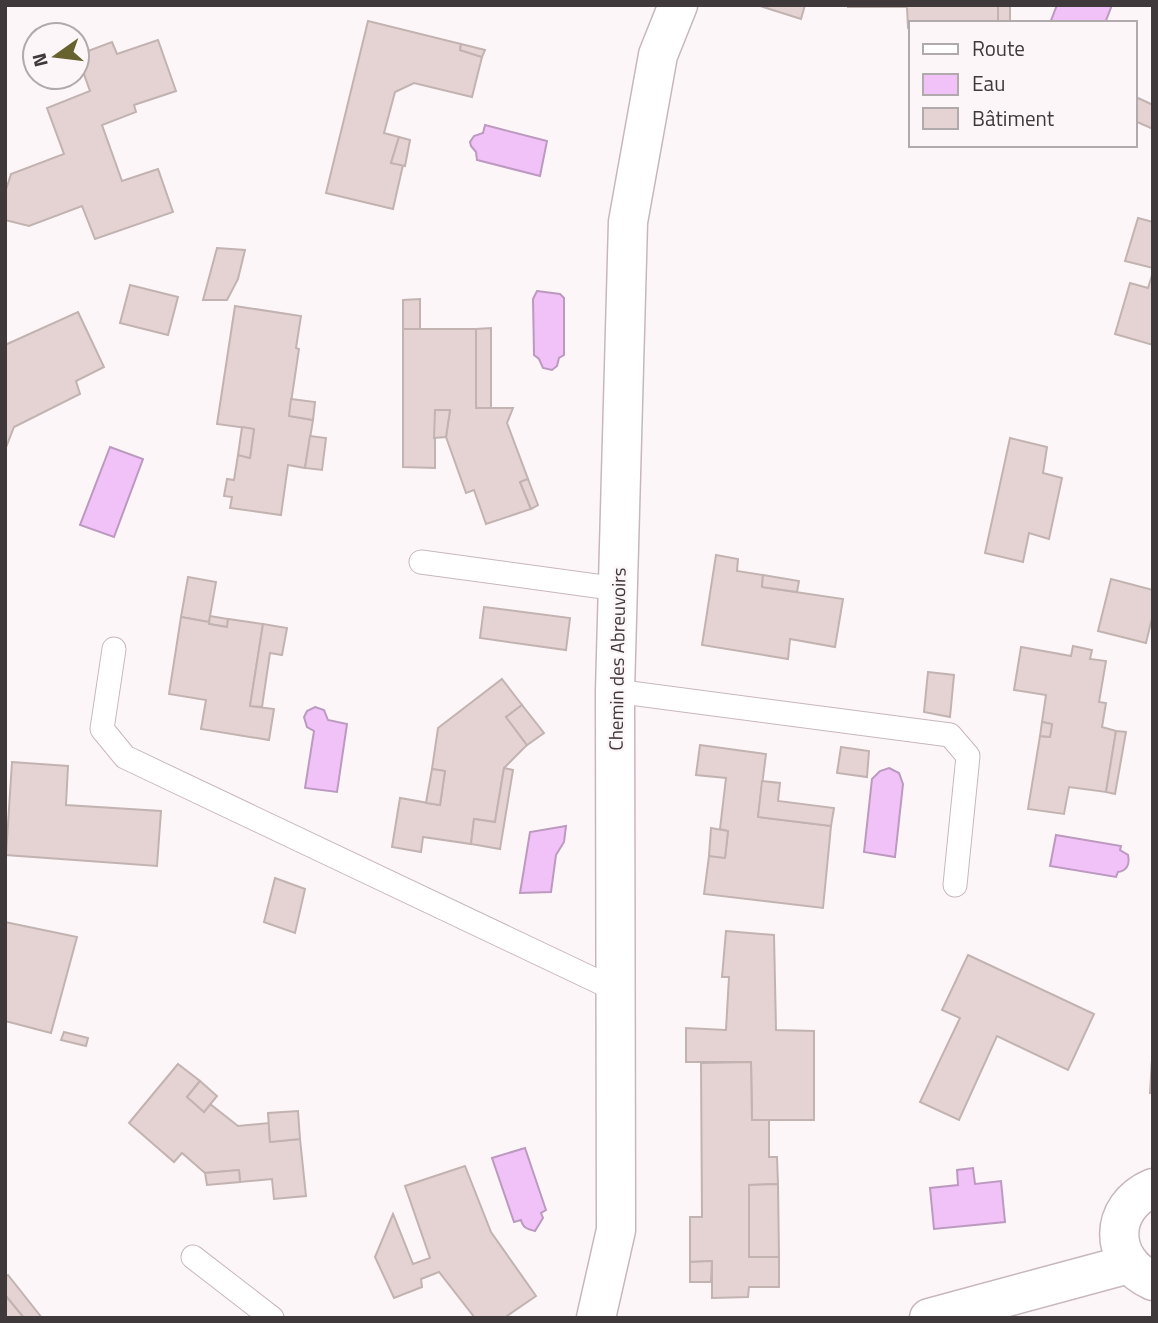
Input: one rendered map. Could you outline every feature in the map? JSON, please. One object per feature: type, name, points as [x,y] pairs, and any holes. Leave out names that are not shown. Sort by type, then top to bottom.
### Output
[{"type":"street","name":"Chemin des Abreuvoirs","points":[[596,1318],[616,1230],[615,691],[628,222],[659,55],[678,5]]},
{"type":"street","points":[[1141,1272],[1121,1250],[1121,1218],[1129,1204],[1141,1193],[1153,1188]]},
{"type":"street","points":[[929,1318],[1141,1272]]},
{"type":"lane","points":[[421,562],[618,589]]},
{"type":"lane","points":[[114,649],[102,729],[125,757],[616,990]]},
{"type":"lane","points":[[615,691],[950,735],[968,755],[955,885]]},
{"type":"lane","points":[[193,1257],[272,1318]]},
{"type":"water","points":[[1057,5],[1112,5],[1106,21],[1051,21]]},
{"type":"water","points":[[485,125],[547,141],[540,176],[477,160],[470,142],[474,136],[483,133]]},
{"type":"water","points":[[537,291],[560,294],[564,298],[564,355],[552,370],[543,368],[534,355],[533,299]]},
{"type":"water","points":[[110,447],[143,459],[114,537],[80,525]]},
{"type":"water","points":[[315,707],[324,710],[328,720],[347,724],[337,792],[305,788],[314,731],[307,727],[304,717],[307,711]]},
{"type":"water","points":[[889,768],[899,773],[903,784],[895,857],[864,852],[872,779],[880,771]]},
{"type":"water","points":[[566,826],[564,842],[556,855],[551,892],[520,893],[530,832]]},
{"type":"water","points":[[1056,835],[1121,846],[1120,850],[1128,855],[1129,861],[1116,877],[1050,866]]},
{"type":"water","points":[[525,1148],[546,1210],[541,1213],[543,1218],[535,1231],[526,1228],[521,1220],[514,1222],[492,1158]]},
{"type":"water","points":[[973,1168],[975,1184],[1001,1181],[1005,1222],[934,1229],[930,1188],[958,1185],[957,1170]]},
{"type":"building","points":[[757,5],[805,5],[801,19]]},
{"type":"building","points":[[998,5],[998,21],[909,21],[909,28],[907,7],[848,7]]},
{"type":"building","points":[[998,5],[1010,5],[1010,21],[998,21]]},
{"type":"building","points":[[368,21],[461,44],[460,50],[482,57],[472,97],[414,83],[395,92],[384,133],[399,137],[391,163],[403,165],[393,209],[326,193]]},
{"type":"building","points":[[158,40],[176,91],[134,105],[136,112],[102,125],[122,181],[158,169],[173,212],[95,239],[82,206],[29,226],[5,220],[5,193],[11,174],[64,154],[47,108],[91,91],[91,50],[112,42],[117,54]]},
{"type":"building","points":[[461,44],[485,50],[482,57],[460,50]]},
{"type":"building","points":[[1138,98],[1153,105],[1153,129],[1137,122]]},
{"type":"building","points":[[399,137],[410,140],[405,166],[391,163]]},
{"type":"building","points":[[1138,218],[1153,222],[1153,268],[1125,261]]},
{"type":"building","points":[[217,248],[245,250],[238,279],[227,300],[203,300]]},
{"type":"building","points":[[1153,272],[1153,345],[1115,334],[1130,283],[1148,288]]},
{"type":"building","points":[[130,285],[178,297],[168,335],[120,323]]},
{"type":"building","points":[[420,299],[420,329],[403,329],[403,300]]},
{"type":"building","points":[[235,306],[301,316],[289,416],[313,420],[305,468],[288,465],[281,515],[230,508],[232,497],[224,496],[227,479],[234,480],[238,455],[250,458],[254,429],[217,424]]},
{"type":"building","points":[[78,312],[104,367],[76,381],[80,394],[14,427],[5,450],[5,345]]},
{"type":"building","points":[[491,328],[491,408],[476,408],[476,329]]},
{"type":"building","points":[[403,329],[476,329],[476,408],[513,408],[507,423],[528,479],[520,482],[531,509],[486,524],[474,490],[466,493],[446,437],[450,410],[435,410],[435,468],[403,467]]},
{"type":"building","points":[[291,399],[315,402],[313,420],[289,416]]},
{"type":"building","points":[[435,410],[450,410],[446,437],[434,438]]},
{"type":"building","points":[[242,427],[254,429],[250,458],[238,455]]},
{"type":"building","points":[[310,436],[326,438],[322,470],[305,468]]},
{"type":"building","points":[[1010,438],[1047,447],[1043,473],[1062,478],[1049,539],[1029,533],[1023,562],[985,553]]},
{"type":"building","points":[[528,479],[538,505],[531,509],[520,482]]},
{"type":"building","points":[[716,555],[738,559],[737,571],[763,575],[762,587],[843,599],[835,647],[790,639],[788,659],[702,645]]},
{"type":"building","points":[[763,575],[799,581],[797,592],[762,587]]},
{"type":"building","points":[[188,577],[216,582],[209,622],[181,617]]},
{"type":"building","points":[[1111,579],[1153,590],[1153,614],[1146,643],[1098,631]]},
{"type":"building","points":[[484,607],[570,618],[566,650],[480,638]]},
{"type":"building","points":[[210,616],[228,619],[227,627],[209,624]]},
{"type":"building","points":[[181,617],[227,627],[228,619],[263,624],[250,706],[274,709],[269,740],[201,729],[206,700],[169,694]]},
{"type":"building","points":[[263,624],[287,628],[282,655],[270,653],[262,707],[250,706]]},
{"type":"building","points":[[1073,646],[1092,650],[1090,659],[1106,661],[1099,702],[1106,703],[1102,727],[1116,731],[1106,792],[1069,787],[1064,814],[1028,809],[1040,736],[1050,737],[1052,724],[1042,722],[1046,695],[1014,690],[1021,647],[1071,656]]},
{"type":"building","points":[[928,672],[954,675],[950,717],[924,712]]},
{"type":"building","points":[[502,679],[522,705],[506,717],[527,745],[504,768],[495,822],[474,819],[471,844],[423,837],[421,852],[392,847],[400,798],[440,805],[445,771],[432,769],[438,728]]},
{"type":"building","points":[[522,705],[544,733],[527,745],[506,717]]},
{"type":"building","points":[[1042,722],[1052,724],[1050,737],[1040,736]]},
{"type":"building","points":[[1116,731],[1126,732],[1115,794],[1106,792]]},
{"type":"building","points":[[700,745],[766,754],[758,817],[831,826],[823,908],[704,894],[709,856],[725,858],[728,831],[720,829],[726,778],[696,775]]},
{"type":"building","points":[[841,747],[869,751],[867,777],[837,773]]},
{"type":"building","points":[[12,762],[68,766],[66,805],[161,811],[157,866],[6,855]]},
{"type":"building","points":[[504,768],[513,770],[500,849],[471,844],[474,819],[495,822]]},
{"type":"building","points":[[432,769],[445,771],[440,805],[426,803]]},
{"type":"building","points":[[762,781],[780,783],[778,801],[834,808],[831,826],[758,817]]},
{"type":"building","points":[[711,828],[728,831],[725,858],[709,856]]},
{"type":"building","points":[[275,878],[305,889],[295,933],[264,922]]},
{"type":"building","points":[[5,922],[77,937],[51,1033],[5,1021]]},
{"type":"building","points":[[726,931],[774,935],[776,1030],[814,1031],[814,1120],[752,1120],[751,1062],[686,1062],[686,1028],[726,1030],[729,977],[722,977]]},
{"type":"building","points":[[968,955],[1094,1014],[1068,1070],[997,1036],[959,1120],[920,1102],[960,1018],[942,1010]]},
{"type":"building","points":[[64,1032],[88,1038],[86,1046],[61,1040]]},
{"type":"building","points":[[1153,1042],[1153,1093],[1150,1093]]},
{"type":"building","points":[[751,1062],[752,1120],[769,1120],[769,1157],[777,1157],[778,1184],[749,1185],[749,1257],[779,1257],[779,1287],[749,1287],[748,1297],[712,1298],[712,1261],[690,1262],[690,1217],[702,1217],[701,1063]]},
{"type":"building","points":[[178,1064],[200,1081],[187,1097],[204,1112],[210,1104],[238,1126],[269,1123],[270,1142],[300,1139],[306,1196],[274,1199],[272,1179],[240,1182],[239,1170],[205,1173],[182,1153],[174,1162],[129,1123]]},
{"type":"building","points":[[200,1081],[217,1096],[204,1112],[187,1097]]},
{"type":"building","points":[[298,1111],[300,1139],[270,1142],[268,1113]]},
{"type":"building","points":[[465,1166],[491,1232],[536,1296],[504,1318],[475,1318],[439,1272],[421,1279],[422,1287],[394,1298],[375,1257],[393,1214],[413,1264],[430,1258],[405,1186]]},
{"type":"building","points":[[239,1170],[240,1182],[207,1185],[205,1173]]},
{"type":"building","points":[[778,1184],[779,1257],[749,1257],[749,1185]]},
{"type":"building","points":[[712,1261],[711,1282],[690,1282],[690,1262]]},
{"type":"building","points":[[8,1275],[42,1318],[24,1318],[5,1295],[5,1277]]},
{"type":"building","points":[[5,1295],[24,1318],[5,1318]]}]
